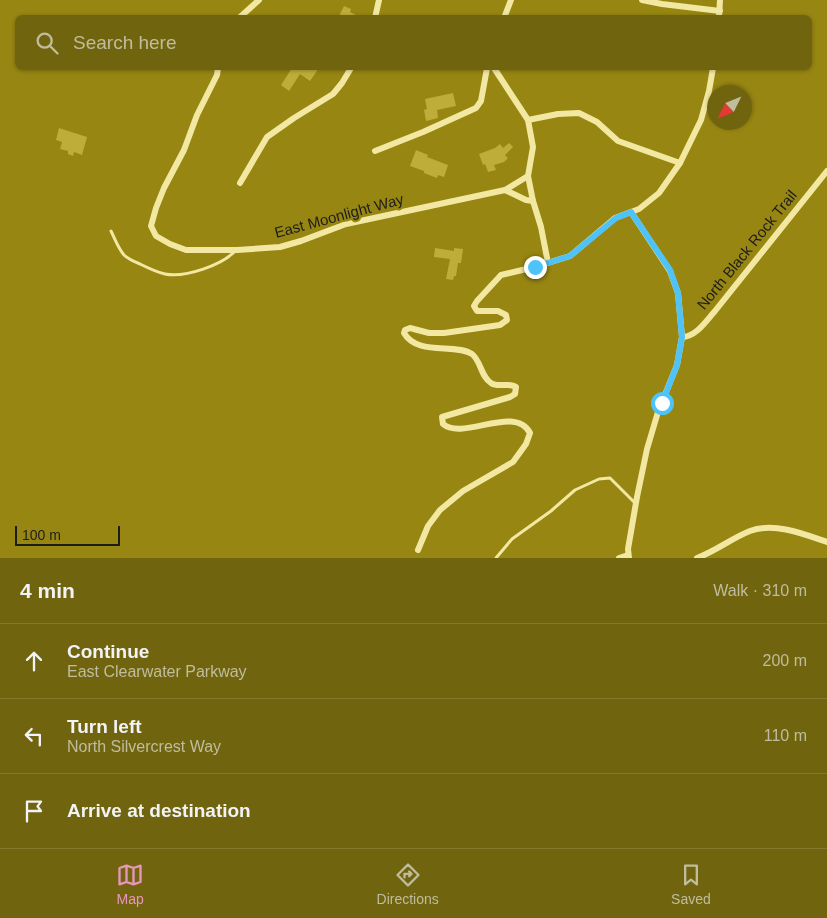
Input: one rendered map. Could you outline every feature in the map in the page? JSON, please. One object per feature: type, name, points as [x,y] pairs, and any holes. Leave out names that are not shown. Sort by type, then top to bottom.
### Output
[{"type":"street","points":[[242,15],[259,0]]},
{"type":"street","points":[[376,15],[379,0]]},
{"type":"street","points":[[505,15],[511,0]]},
{"type":"street","points":[[642,0],[720,14],[720,0]]},
{"type":"street","name":"East Moonlight Way","points":[[218,70],[197,115],[184,150],[164,188],[151,226],[156,236],[186,250],[237,250],[258,247],[280,247],[346,224],[505,190],[528,176]]},
{"type":"street","points":[[240,183],[267,137],[332,94],[350,70]]},
{"type":"street","points":[[376,151],[476,108],[481,101],[487,70]]},
{"type":"street","points":[[495,70],[528,120],[533,147],[528,176],[532,201],[541,227],[548,263]]},
{"type":"street","points":[[418,550],[428,526],[440,510],[463,491],[513,462],[526,444],[530,433],[525,426],[518,423],[489,423],[468,427],[446,427],[441,421],[442,417],[510,398],[515,394],[516,387],[513,385],[492,385],[472,354],[430,348],[407,338],[404,333],[405,330],[410,328],[429,333],[444,333],[500,325],[507,320],[506,316],[498,311],[477,311],[474,306],[477,300],[501,275],[570,256],[616,218],[645,206],[659,192],[680,163],[692,140],[705,108],[713,70]]},
{"type":"street","points":[[528,120],[558,114],[579,113],[597,122],[618,141],[680,163]]},
{"type":"street","name":"North Black Rock Trail","points":[[682,337],[695,333],[715,311],[827,171]]},
{"type":"street","points":[[505,190],[532,201]]},
{"type":"street","points":[[620,558],[628,557],[636,503],[652,430],[677,365],[682,337],[678,293],[670,270],[631,212]]},
{"type":"street","points":[[697,558],[743,535],[762,528],[788,530],[827,542]]},
{"type":"lane","points":[[111,231],[118,246],[128,258],[166,274],[185,274],[200,269],[230,258],[237,250]]},
{"type":"lane","points":[[496,558],[512,538],[551,511],[575,490],[599,479],[610,478],[636,503]]},
{"type":"building","points":[[344,6],[351,9],[350,12],[356,15],[340,15]]},
{"type":"building","points":[[291,70],[318,70],[310,81],[300,74],[289,91],[281,85]]},
{"type":"building","points":[[453,93],[456,106],[437,110],[438,118],[426,121],[424,110],[427,109],[425,99]]},
{"type":"building","points":[[59,128],[87,137],[82,155],[74,152],[73,156],[68,154],[68,151],[60,149],[62,142],[56,140]]},
{"type":"building","points":[[509,143],[513,147],[505,155],[508,158],[504,162],[494,165],[496,170],[488,172],[479,154],[500,144],[503,148]]},
{"type":"building","points":[[416,150],[428,155],[427,157],[448,165],[444,177],[438,175],[437,178],[410,166]]},
{"type":"building","points":[[435,248],[454,251],[454,248],[463,249],[461,263],[458,263],[456,276],[454,276],[453,280],[446,279],[450,259],[434,257]]},
{"type":"route","points":[[535,267],[570,256],[606,225],[616,218],[631,212],[670,270],[678,293],[682,337],[680,355],[662,403]]}]
